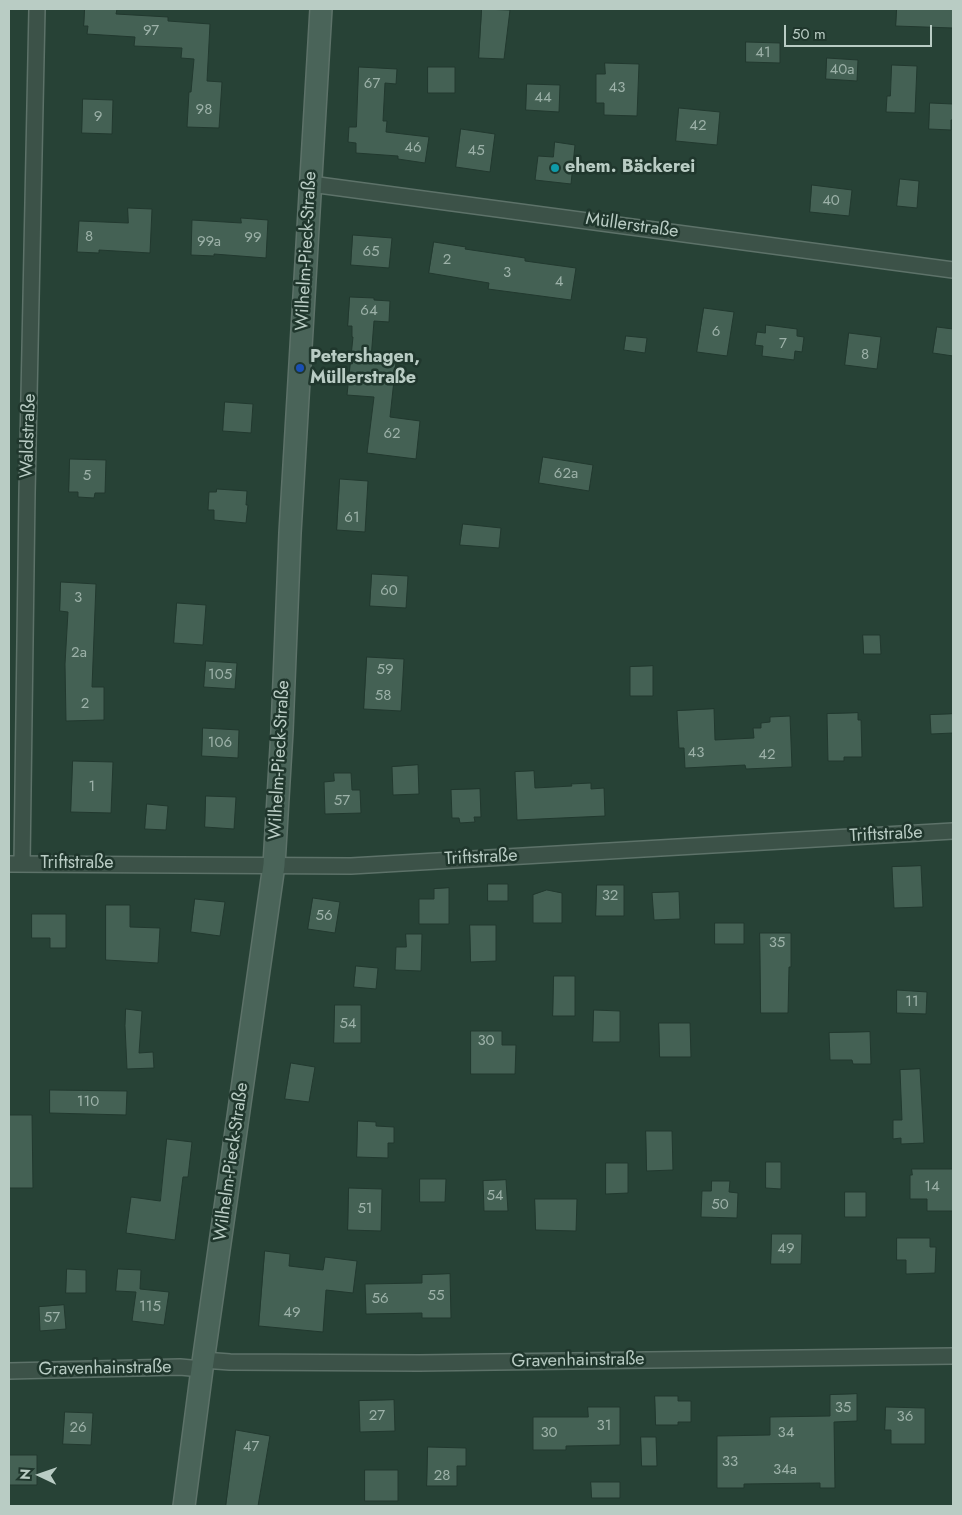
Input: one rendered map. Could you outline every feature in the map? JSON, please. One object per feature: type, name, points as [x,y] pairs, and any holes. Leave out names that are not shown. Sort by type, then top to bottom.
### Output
[{"type":"street","name":"Waldstraße","points":[[16,864],[27,493],[37,9]]},
{"type":"street","name":"Wilhelm-Pieck-Straße","points":[[184,1506],[202,1364],[274,865],[282,731],[290,533],[321,9]]},
{"type":"street","name":"Müllerstraße","points":[[311,184],[953,270]]},
{"type":"street","name":"Triftstraße","points":[[16,864],[351,866],[953,832]]},
{"type":"street","name":"Gravenhainstraße","points":[[9,1371],[180,1367],[230,1362],[419,1363],[953,1356]]},
{"type":"building","points":[[85,9],[117,9],[116,14],[168,17],[168,21],[210,24],[207,81],[222,82],[219,128],[187,127],[189,92],[191,92],[194,59],[181,58],[182,48],[134,46],[135,37],[87,34],[88,26],[84,26]]},
{"type":"building","points":[[482,9],[510,10],[504,59],[479,58]]},
{"type":"building","points":[[897,9],[953,9],[953,28],[896,26]]},
{"type":"building","points":[[746,42],[780,43],[780,63],[746,62]]},
{"type":"building","points":[[827,58],[858,60],[857,81],[826,79]]},
{"type":"building","points":[[605,63],[639,64],[637,116],[604,115],[604,103],[596,103],[596,74],[605,74]]},
{"type":"building","points":[[892,65],[917,66],[915,113],[886,112],[887,96],[890,96]]},
{"type":"building","points":[[359,67],[397,69],[396,84],[385,83],[383,121],[387,121],[386,132],[429,137],[425,163],[398,159],[398,156],[356,153],[356,143],[348,142],[349,127],[356,127]]},
{"type":"building","points":[[428,67],[455,67],[455,93],[428,93]]},
{"type":"building","points":[[527,84],[560,85],[559,112],[526,110]]},
{"type":"building","points":[[83,99],[113,100],[112,134],[82,133]]},
{"type":"building","points":[[930,103],[953,104],[951,130],[929,129]]},
{"type":"building","points":[[679,108],[720,112],[717,145],[676,141]]},
{"type":"building","points":[[461,129],[495,134],[490,172],[456,167]]},
{"type":"building","name":"ehem. Bäckerei","points":[[555,142],[575,145],[571,184],[535,180],[538,156],[553,157]]},
{"type":"building","points":[[900,179],[919,181],[917,208],[897,206]]},
{"type":"building","points":[[812,185],[852,190],[849,216],[810,212]]},
{"type":"building","points":[[128,208],[152,209],[150,253],[99,250],[99,253],[77,252],[79,221],[128,223]]},
{"type":"building","points":[[241,218],[268,220],[266,258],[214,254],[214,256],[191,255],[192,220],[241,223]]},
{"type":"building","points":[[353,235],[392,238],[389,268],[351,265]]},
{"type":"building","points":[[434,242],[466,247],[465,249],[525,258],[525,261],[576,268],[571,300],[488,289],[489,283],[429,273]]},
{"type":"building","points":[[350,297],[390,301],[389,322],[374,321],[371,359],[396,362],[390,417],[420,421],[416,459],[367,453],[374,397],[347,395],[353,337],[352,326],[348,326]]},
{"type":"building","points":[[704,308],[734,312],[727,356],[697,352]]},
{"type":"building","points":[[766,325],[797,329],[797,336],[804,337],[802,352],[795,351],[794,360],[762,356],[763,346],[755,345],[757,332],[765,333]]},
{"type":"building","points":[[937,327],[953,329],[953,356],[933,353]]},
{"type":"building","points":[[849,333],[881,337],[877,369],[845,365]]},
{"type":"building","points":[[626,336],[647,338],[645,353],[624,350]]},
{"type":"building","points":[[225,402],[253,404],[251,433],[223,431]]},
{"type":"building","points":[[543,457],[593,465],[589,491],[539,483]]},
{"type":"building","points":[[70,459],[106,460],[105,493],[95,493],[94,498],[78,497],[78,492],[69,492]]},
{"type":"building","points":[[340,479],[368,481],[365,532],[337,530]]},
{"type":"building","points":[[217,489],[247,491],[246,523],[214,520],[214,510],[208,510],[209,492],[216,492]]},
{"type":"building","points":[[463,524],[501,528],[499,548],[460,545]]},
{"type":"building","points":[[372,574],[408,576],[406,608],[370,606]]},
{"type":"building","points":[[61,582],[96,584],[92,687],[104,687],[104,720],[66,721],[65,664],[68,612],[60,611]]},
{"type":"building","points":[[177,603],[206,605],[203,645],[174,643]]},
{"type":"building","points":[[863,635],[880,635],[881,654],[864,654]]},
{"type":"building","points":[[367,657],[404,659],[401,711],[364,709]]},
{"type":"building","points":[[206,661],[237,663],[235,689],[204,687]]},
{"type":"building","points":[[653,666],[653,696],[630,696],[630,667]]},
{"type":"building","points":[[714,709],[715,740],[754,738],[753,728],[761,728],[761,723],[770,722],[770,717],[790,716],[792,767],[746,769],[745,765],[685,768],[684,748],[679,748],[677,711]]},
{"type":"building","points":[[858,713],[858,720],[861,720],[862,757],[844,757],[844,761],[828,761],[827,714]]},
{"type":"building","points":[[953,714],[953,733],[931,734],[930,715]]},
{"type":"building","points":[[203,728],[239,730],[238,758],[202,756]]},
{"type":"building","points":[[73,761],[113,762],[111,813],[71,812]]},
{"type":"building","points":[[418,765],[419,794],[393,795],[392,767]]},
{"type":"building","points":[[534,771],[535,788],[591,783],[591,789],[604,788],[605,816],[517,820],[515,772]]},
{"type":"building","points":[[334,773],[351,773],[352,790],[360,790],[361,813],[325,814],[324,782],[334,781]]},
{"type":"building","points":[[480,789],[481,817],[474,817],[475,822],[460,823],[459,818],[452,818],[451,790]]},
{"type":"building","points":[[206,796],[236,797],[234,829],[205,827]]},
{"type":"building","points":[[147,804],[168,806],[166,830],[145,829]]},
{"type":"building","points":[[921,866],[923,907],[894,908],[892,867]]},
{"type":"building","points":[[488,884],[508,884],[508,901],[488,901]]},
{"type":"building","points":[[597,885],[624,885],[624,916],[596,916]]},
{"type":"building","points":[[449,888],[449,924],[419,924],[419,899],[434,899],[434,889]]},
{"type":"building","points":[[547,890],[562,893],[562,923],[533,923],[533,895]]},
{"type":"building","points":[[679,892],[680,919],[654,920],[652,893]]},
{"type":"building","points":[[313,898],[340,902],[335,933],[308,929]]},
{"type":"building","points":[[195,899],[225,902],[220,936],[191,932]]},
{"type":"building","points":[[106,905],[130,905],[130,927],[160,928],[158,963],[106,960]]},
{"type":"building","points":[[32,914],[66,914],[66,948],[50,948],[50,938],[32,938]]},
{"type":"building","points":[[715,923],[744,923],[744,944],[715,944]]},
{"type":"building","points":[[470,925],[496,925],[496,961],[471,962]]},
{"type":"building","points":[[760,933],[791,933],[788,1013],[761,1013]]},
{"type":"building","points":[[406,934],[422,934],[421,971],[395,970],[396,947],[406,947]]},
{"type":"building","points":[[356,966],[378,968],[376,989],[354,987]]},
{"type":"building","points":[[554,976],[575,976],[575,1016],[553,1016]]},
{"type":"building","points":[[897,990],[927,992],[926,1014],[897,1013]]},
{"type":"building","points":[[335,1005],[361,1005],[361,1043],[334,1043]]},
{"type":"building","points":[[126,1009],[142,1011],[139,1053],[153,1052],[154,1068],[127,1069]]},
{"type":"building","points":[[594,1010],[620,1011],[620,1042],[593,1042]]},
{"type":"building","points":[[659,1023],[690,1023],[691,1057],[660,1057]]},
{"type":"building","points":[[471,1031],[502,1031],[502,1045],[516,1045],[515,1074],[471,1074]]},
{"type":"building","points":[[870,1032],[871,1064],[853,1064],[852,1060],[830,1060],[829,1033]]},
{"type":"building","points":[[291,1063],[315,1067],[309,1102],[285,1099]]},
{"type":"building","points":[[920,1069],[924,1143],[901,1144],[901,1138],[893,1139],[893,1120],[902,1120],[900,1070]]},
{"type":"building","points":[[50,1090],[127,1091],[126,1115],[50,1113]]},
{"type":"building","points":[[9,1115],[32,1115],[33,1188],[9,1188]]},
{"type":"building","points":[[358,1121],[376,1122],[376,1126],[394,1127],[394,1143],[388,1143],[388,1158],[357,1157]]},
{"type":"building","points":[[646,1131],[672,1131],[673,1170],[647,1171]]},
{"type":"building","points":[[167,1139],[192,1142],[188,1177],[183,1177],[175,1240],[126,1233],[131,1197],[160,1201]]},
{"type":"building","points":[[766,1162],[781,1162],[781,1189],[766,1188]]},
{"type":"building","points":[[606,1163],[628,1163],[628,1193],[606,1194]]},
{"type":"building","points":[[912,1169],[953,1169],[953,1211],[927,1211],[927,1199],[910,1199],[910,1175],[912,1175]]},
{"type":"building","points":[[420,1179],[446,1179],[445,1202],[420,1202]]},
{"type":"building","points":[[506,1180],[508,1211],[484,1211],[483,1181]]},
{"type":"building","points":[[712,1181],[730,1181],[729,1192],[738,1193],[737,1218],[701,1217],[702,1191],[711,1191]]},
{"type":"building","points":[[349,1188],[382,1189],[381,1231],[348,1230]]},
{"type":"building","points":[[845,1192],[866,1192],[866,1217],[845,1217]]},
{"type":"building","points":[[535,1199],[577,1199],[576,1231],[536,1230]]},
{"type":"building","points":[[772,1234],[802,1234],[801,1264],[771,1264]]},
{"type":"building","points":[[897,1238],[930,1238],[930,1247],[936,1247],[935,1273],[906,1274],[906,1260],[897,1260]]},
{"type":"building","points":[[265,1251],[290,1254],[289,1266],[323,1270],[325,1257],[357,1261],[353,1293],[326,1290],[323,1332],[259,1326]]},
{"type":"building","points":[[67,1269],[86,1270],[86,1293],[66,1293]]},
{"type":"building","points":[[118,1269],[141,1270],[140,1289],[169,1292],[164,1325],[132,1321],[136,1292],[116,1291]]},
{"type":"building","points":[[450,1274],[451,1318],[422,1318],[422,1313],[366,1314],[365,1284],[422,1283],[422,1275]]},
{"type":"building","points":[[64,1305],[66,1329],[40,1331],[39,1307]]},
{"type":"building","points":[[857,1394],[857,1421],[834,1422],[835,1488],[820,1488],[820,1483],[744,1484],[744,1488],[717,1488],[717,1436],[770,1435],[770,1417],[830,1416],[830,1395]]},
{"type":"building","points":[[655,1396],[678,1396],[678,1401],[691,1401],[691,1422],[678,1422],[678,1425],[656,1425]]},
{"type":"building","points":[[394,1400],[395,1431],[360,1432],[359,1401]]},
{"type":"building","points":[[588,1407],[620,1407],[620,1445],[566,1446],[566,1450],[533,1450],[533,1417],[588,1417]]},
{"type":"building","points":[[886,1407],[925,1408],[925,1444],[891,1444],[891,1430],[885,1430]]},
{"type":"building","points":[[65,1412],[93,1413],[91,1445],[63,1444]]},
{"type":"building","points":[[236,1430],[270,1436],[258,1506],[226,1506]]},
{"type":"building","points":[[641,1437],[656,1437],[657,1466],[642,1466]]},
{"type":"building","points":[[428,1447],[466,1448],[466,1466],[457,1466],[457,1486],[427,1486]]},
{"type":"building","points":[[9,1455],[37,1455],[37,1485],[9,1485]]},
{"type":"building","points":[[365,1470],[398,1470],[398,1501],[365,1501]]},
{"type":"building","points":[[591,1482],[620,1482],[620,1498],[592,1498]]},
{"type":"place","name":"ehem. Bäckerei","points":[[555,168]]},
{"type":"place","name":"Petershagen, Müllerstraße","points":[[300,368]]}]
